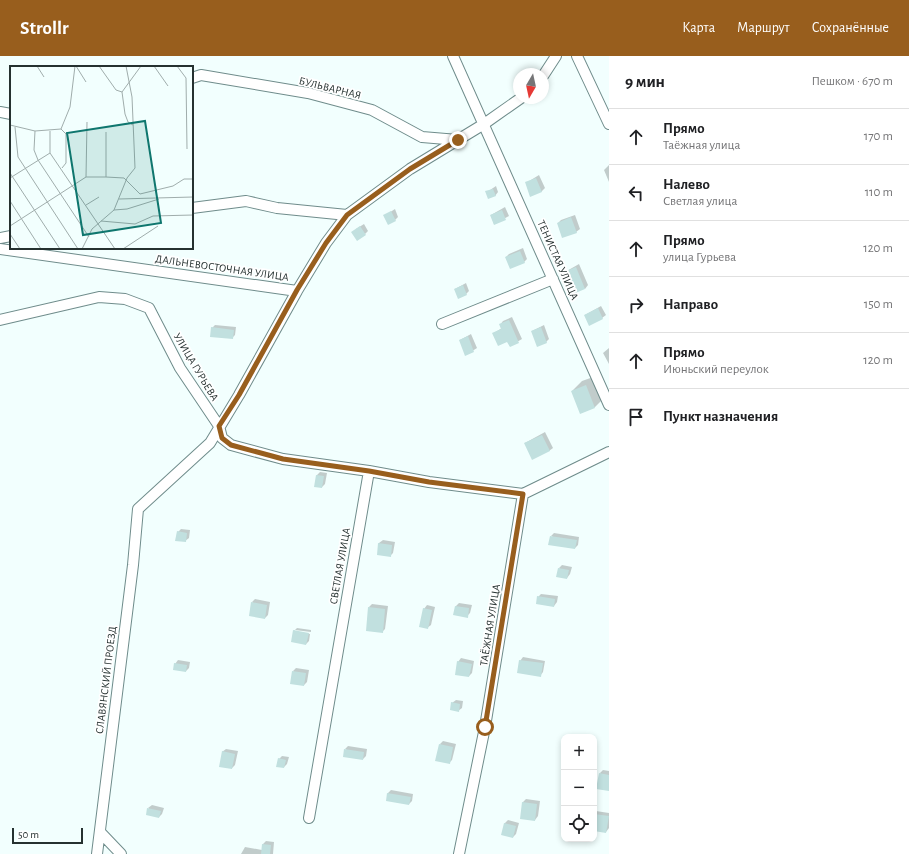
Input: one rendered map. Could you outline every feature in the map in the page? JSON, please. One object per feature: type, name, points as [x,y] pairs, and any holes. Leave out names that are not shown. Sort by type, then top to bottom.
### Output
[{"type":"street","name":"ТЕНИСТАЯ УЛИЦА","points":[[452,56],[484,124],[609,405]]},
{"type":"street","points":[[548,68],[556,56]]},
{"type":"street","points":[[577,56],[609,124]]},
{"type":"street","name":"БУЛЬВАРНАЯ","points":[[193,78],[201,75],[308,93],[372,110],[422,137],[458,140]]},
{"type":"street","points":[[219,426],[239,395],[297,290],[326,243],[347,215],[410,169],[484,124],[513,104]]},
{"type":"street","points":[[0,112],[10,114]]},
{"type":"street","points":[[193,208],[246,201],[277,208],[347,215]]},
{"type":"street","points":[[0,238],[10,236]]},
{"type":"street","name":"ДАЛЬНЕВОСТОЧНАЯ УЛИЦА","points":[[0,249],[297,290]]},
{"type":"street","points":[[442,324],[553,279]]},
{"type":"street","name":"УЛИЦА ГУРЬЕВА","points":[[0,320],[99,297],[125,299],[149,308],[180,368],[219,426],[222,438],[231,445],[283,459],[369,471]]},
{"type":"street","name":"СЛАВЯНСКИЙ ПРОЕЗД","points":[[97,854],[133,564],[138,509],[210,443],[219,426]]},
{"type":"street","points":[[369,471],[429,482],[523,494],[609,452]]},
{"type":"street","name":"СВЕТЛАЯ УЛИЦА","points":[[309,818],[369,471]]},
{"type":"street","name":"ТАЁЖНАЯ УЛИЦА","points":[[459,854],[485,727],[523,494]]},
{"type":"street","points":[[100,832],[121,854]]},
{"type":"building","points":[[536,178],[542,192],[530,197],[525,182]]},
{"type":"building","points":[[493,189],[496,196],[488,199],[485,191]]},
{"type":"building","points":[[502,210],[506,220],[494,225],[490,215]]},
{"type":"building","points":[[391,211],[396,221],[388,225],[383,215]]},
{"type":"building","points":[[571,217],[577,233],[562,238],[557,223]]},
{"type":"building","points":[[360,226],[366,235],[357,241],[351,232]]},
{"type":"building","points":[[520,251],[525,263],[510,269],[505,257]]},
{"type":"building","points":[[576,267],[585,289],[573,294],[564,272]]},
{"type":"building","points":[[463,285],[467,295],[458,299],[454,289]]},
{"type":"building","points":[[598,308],[603,319],[589,326],[584,315]]},
{"type":"building","points":[[509,320],[519,343],[510,347],[507,342],[498,346],[492,333],[501,329],[499,324]]},
{"type":"building","points":[[211,327],[234,330],[233,339],[210,337]]},
{"type":"building","points":[[541,327],[547,343],[537,347],[531,331]]},
{"type":"building","points":[[468,336],[474,352],[465,356],[459,340]]},
{"type":"building","points":[[586,385],[595,408],[580,414],[571,391]]},
{"type":"building","points":[[542,435],[550,451],[532,460],[524,443]]},
{"type":"building","points":[[316,475],[324,476],[322,488],[314,487]]},
{"type":"building","points":[[177,531],[187,533],[186,542],[175,541]]},
{"type":"building","points":[[550,536],[577,540],[575,549],[548,545]]},
{"type":"building","points":[[378,543],[392,545],[391,557],[377,555]]},
{"type":"building","points":[[558,568],[569,570],[567,579],[556,577]]},
{"type":"building","points":[[537,596],[555,599],[554,607],[536,604]]},
{"type":"building","points":[[251,602],[267,605],[265,619],[249,616]]},
{"type":"building","points":[[455,606],[469,608],[468,618],[453,615]]},
{"type":"building","points":[[368,607],[385,609],[383,633],[366,631]]},
{"type":"building","points":[[423,608],[432,610],[428,629],[419,627]]},
{"type":"building","points":[[293,630],[309,633],[306,645],[291,642]]},
{"type":"building","points":[[519,660],[543,663],[541,677],[517,673]]},
{"type":"building","points":[[457,661],[472,664],[469,677],[455,675]]},
{"type":"building","points":[[174,663],[187,665],[186,672],[173,670]]},
{"type":"building","points":[[292,671],[306,673],[304,686],[290,684]]},
{"type":"building","points":[[451,702],[460,704],[459,712],[450,710]]},
{"type":"building","points":[[439,744],[453,747],[450,764],[435,761]]},
{"type":"building","points":[[344,749],[364,752],[363,760],[343,757]]},
{"type":"building","points":[[222,751],[235,754],[232,769],[219,767]]},
{"type":"building","points":[[278,758],[286,760],[284,768],[276,767]]},
{"type":"building","points":[[599,773],[609,775],[609,791],[597,789]]},
{"type":"building","points":[[387,793],[411,797],[409,805],[386,801]]},
{"type":"building","points":[[522,802],[537,804],[535,821],[520,819]]},
{"type":"building","points":[[147,808],[161,811],[159,818],[146,815]]},
{"type":"building","points":[[597,814],[609,816],[606,833],[597,832]]},
{"type":"building","points":[[504,823],[516,826],[513,838],[501,835]]},
{"type":"building","points":[[262,844],[271,845],[270,854],[261,854]]},
{"type":"route","points":[[458,140],[410,169],[347,215],[326,243],[297,290],[239,395],[219,426],[222,438],[231,445],[283,459],[369,471],[429,482],[523,494],[485,727]]}]
